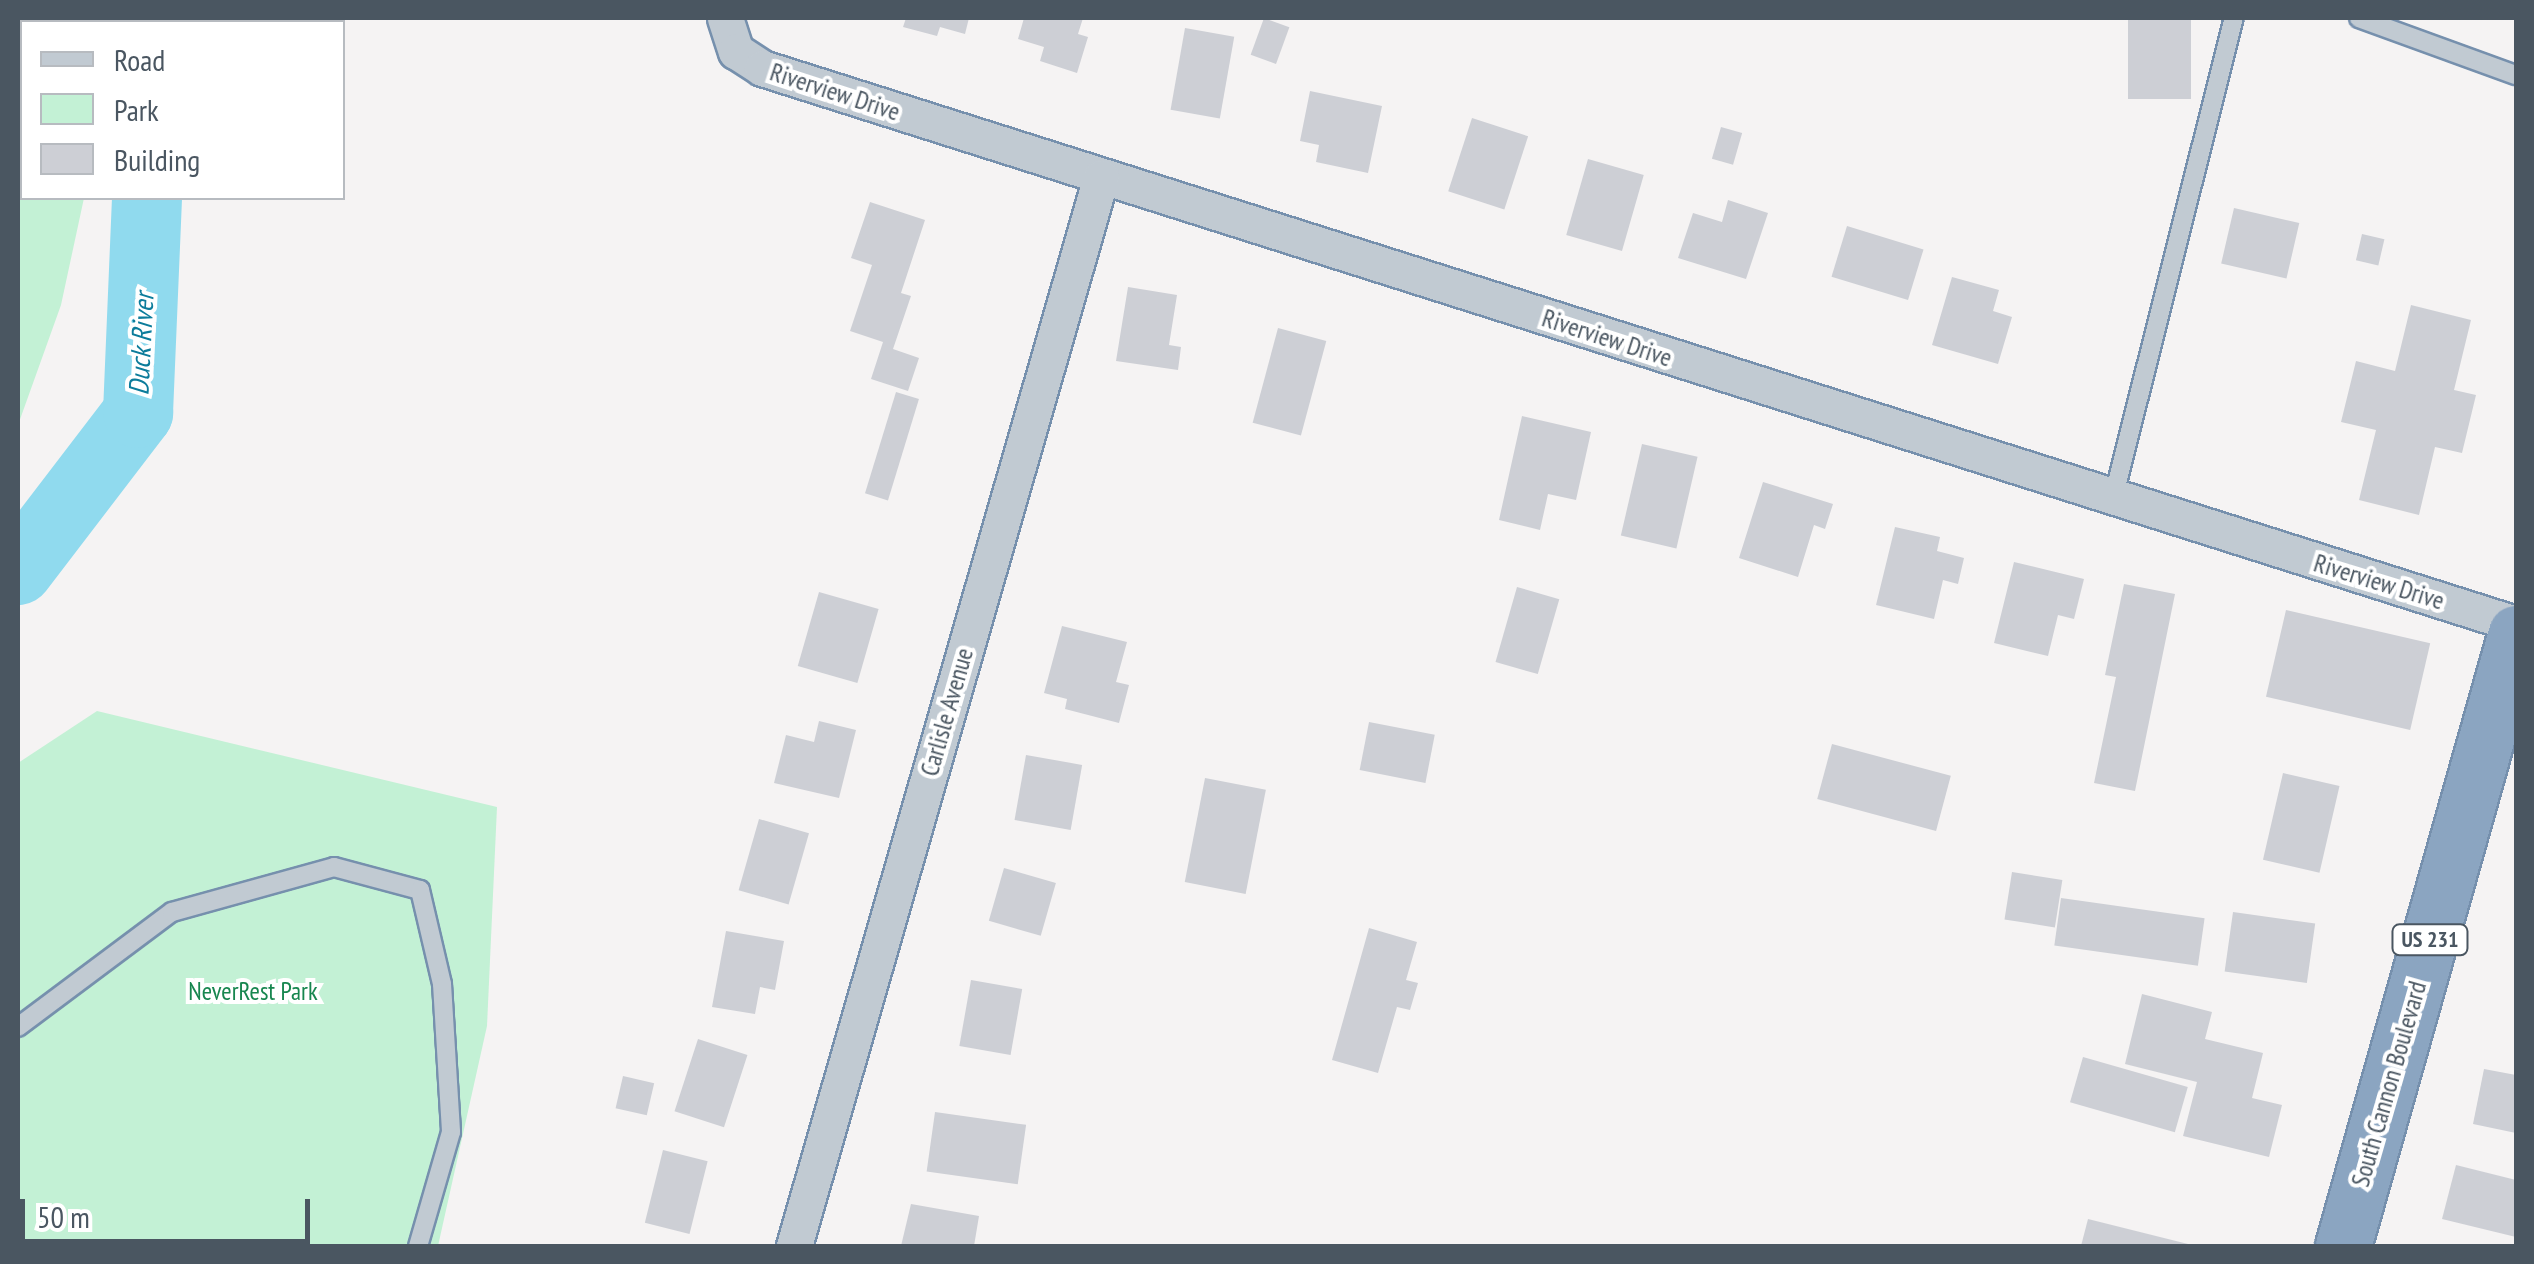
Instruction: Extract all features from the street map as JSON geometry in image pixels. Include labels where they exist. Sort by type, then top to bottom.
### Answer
[{"type":"highway","name":"South Cannon Boulevard","points":[[2343,1246],[2516,633]]},
{"type":"street","name":"Riverview Drive","points":[[725,18],[736,51],[762,68],[2516,624]]},
{"type":"street","name":"Carlisle Avenue","points":[[794,1246],[1100,177]]},
{"type":"lane","points":[[2113,499],[2234,18]]},
{"type":"lane","points":[[2359,18],[2516,75]]},
{"type":"lane","points":[[18,1028],[172,912],[334,867],[420,890],[442,984],[451,1132],[418,1246]]},
{"type":"green space","points":[[18,18],[94,18],[20,20],[20,200],[84,200],[61,305],[18,425]]},
{"type":"green space","name":"NeverRest Park","points":[[97,711],[497,807],[487,1026],[438,1246],[18,1246],[18,763]]},
{"type":"building","points":[[906,18],[969,18],[965,34],[940,27],[937,36],[903,27]]},
{"type":"building","points":[[1024,18],[1083,18],[1078,34],[1088,37],[1077,73],[1040,61],[1044,47],[1018,39]]},
{"type":"building","points":[[1264,18],[1289,27],[1276,64],[1251,55]]},
{"type":"building","points":[[2128,18],[2191,18],[2191,99],[2128,99]]},
{"type":"building","points":[[1185,28],[1234,37],[1220,118],[1171,110]]},
{"type":"building","points":[[1310,91],[1382,106],[1368,173],[1316,162],[1319,145],[1300,141]]},
{"type":"building","points":[[1472,118],[1528,136],[1504,209],[1448,191]]},
{"type":"building","points":[[1721,127],[1742,133],[1733,165],[1712,159]]},
{"type":"building","points":[[1588,159],[1644,175],[1622,251],[1566,235]]},
{"type":"building","points":[[1728,200],[1768,213],[1746,279],[1678,258],[1693,213],[1722,222]]},
{"type":"building","points":[[870,202],[925,220],[901,293],[911,296],[893,349],[919,358],[908,391],[871,379],[883,342],[850,331],[872,265],[851,258]]},
{"type":"building","points":[[2234,208],[2299,223],[2286,279],[2221,264]]},
{"type":"building","points":[[1847,226],[1924,249],[1908,300],[1832,277]]},
{"type":"building","points":[[2362,234],[2384,239],[2378,265],[2356,260]]},
{"type":"building","points":[[1952,277],[1999,290],[1993,311],[2012,317],[1998,364],[1932,345]]},
{"type":"building","points":[[1128,287],[1177,295],[1169,345],[1181,347],[1178,370],[1116,361]]},
{"type":"building","points":[[2411,305],[2471,320],[2454,390],[2476,395],[2462,453],[2435,447],[2419,515],[2359,500],[2376,430],[2341,422],[2356,361],[2395,371]]},
{"type":"building","points":[[1278,328],[1326,341],[1301,436],[1253,423]]},
{"type":"building","points":[[896,392],[919,399],[888,500],[865,493]]},
{"type":"building","points":[[1522,416],[1591,432],[1576,500],[1548,494],[1540,530],[1499,520]]},
{"type":"building","points":[[1642,444],[1698,457],[1676,548],[1621,536]]},
{"type":"building","points":[[1763,482],[1833,504],[1825,529],[1814,525],[1798,577],[1739,558]]},
{"type":"building","points":[[1895,527],[1940,537],[1937,551],[1964,558],[1958,584],[1943,580],[1934,619],[1876,605]]},
{"type":"building","points":[[2014,562],[2084,579],[2074,619],[2058,615],[2048,656],[1994,643]]},
{"type":"building","points":[[2124,584],[2175,594],[2135,791],[2094,783],[2116,677],[2105,675]]},
{"type":"building","points":[[1517,587],[1559,599],[1538,674],[1496,662]]},
{"type":"building","points":[[819,592],[879,609],[857,683],[798,666]]},
{"type":"building","points":[[2286,610],[2430,643],[2410,730],[2266,697]]},
{"type":"building","points":[[1062,626],[1127,642],[1116,682],[1129,685],[1119,723],[1065,709],[1067,699],[1044,693]]},
{"type":"building","points":[[819,721],[856,730],[839,798],[774,783],[786,735],[814,742]]},
{"type":"building","points":[[1369,722],[1435,735],[1425,783],[1360,770]]},
{"type":"building","points":[[1832,744],[1951,776],[1936,831],[1817,799]]},
{"type":"building","points":[[1026,755],[1082,765],[1071,830],[1015,820]]},
{"type":"building","points":[[2283,773],[2340,786],[2319,873],[2263,860]]},
{"type":"building","points":[[1205,778],[1266,790],[1246,894],[1185,882]]},
{"type":"building","points":[[759,819],[809,833],[789,904],[739,890]]},
{"type":"building","points":[[1004,868],[1056,883],[1041,936],[989,921]]},
{"type":"building","points":[[2012,872],[2062,880],[2055,927],[2004,919]]},
{"type":"building","points":[[2061,898],[2205,918],[2198,966],[2054,946]]},
{"type":"building","points":[[2233,912],[2315,924],[2307,983],[2225,971]]},
{"type":"building","points":[[1369,928],[1417,942],[1406,980],[1418,983],[1410,1010],[1397,1007],[1378,1073],[1332,1060]]},
{"type":"building","points":[[726,931],[784,941],[775,990],[760,987],[755,1014],[712,1007]]},
{"type":"building","points":[[971,980],[1022,989],[1011,1055],[959,1046]]},
{"type":"building","points":[[2142,994],[2212,1012],[2205,1039],[2263,1053],[2252,1098],[2282,1105],[2269,1157],[2183,1136],[2197,1082],[2125,1064]]},
{"type":"building","points":[[698,1039],[747,1055],[724,1127],[675,1111]]},
{"type":"building","points":[[2083,1057],[2188,1087],[2175,1132],[2070,1102]]},
{"type":"building","points":[[2484,1069],[2516,1075],[2516,1133],[2473,1124]]},
{"type":"building","points":[[623,1076],[654,1083],[647,1115],[616,1108]]},
{"type":"building","points":[[935,1112],[1026,1125],[1018,1184],[927,1171]]},
{"type":"building","points":[[663,1150],[708,1161],[689,1234],[645,1223]]},
{"type":"building","points":[[2456,1165],[2516,1180],[2516,1237],[2442,1219]]},
{"type":"building","points":[[911,1204],[979,1216],[974,1246],[901,1246]]},
{"type":"building","points":[[2088,1219],[2192,1245],[2192,1246],[2081,1246]]},
{"type":"waterway","name":"Duck River","points":[[18,570],[138,413],[147,200]]}]
